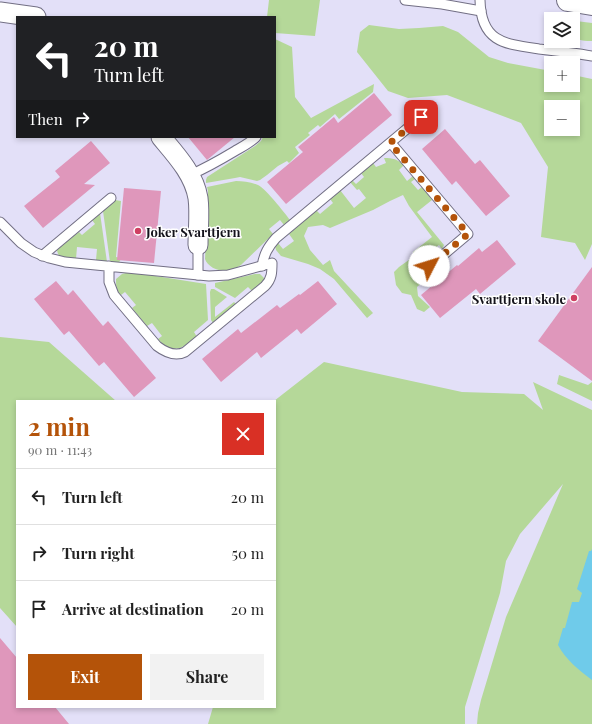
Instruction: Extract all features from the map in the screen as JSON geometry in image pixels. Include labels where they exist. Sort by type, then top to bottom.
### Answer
[{"type":"street","points":[[568,0],[592,4]]},
{"type":"street","points":[[0,12],[29,16]]},
{"type":"street","points":[[162,138],[180,159],[196,188],[198,203],[198,245]]},
{"type":"lane","points":[[405,0],[442,4],[481,11]]},
{"type":"lane","points":[[480,0],[482,18],[487,29],[494,36],[506,43],[517,46],[592,56]]},
{"type":"lane","points":[[262,266],[267,249],[276,238],[421,117]]},
{"type":"lane","points":[[190,175],[212,165],[245,146],[255,138]]},
{"type":"lane","points":[[390,143],[468,234],[429,266]]},
{"type":"lane","points":[[42,256],[111,198]]},
{"type":"lane","points":[[0,222],[30,249],[42,256],[65,262],[109,266],[198,275],[215,276],[228,275],[272,264],[271,277],[268,283],[181,354],[166,352],[157,346],[114,295],[109,282],[109,266]]},
{"type":"lane","points":[[198,245],[198,275]]},
{"type":"green space","points":[[269,0],[320,0],[315,36],[276,33],[276,16],[267,16]]},
{"type":"green space","points":[[580,22],[592,23],[592,41],[581,40]]},
{"type":"green space","points":[[369,25],[399,29],[443,26],[458,32],[489,57],[508,63],[544,70],[544,92],[580,92],[580,76],[592,79],[592,244],[585,260],[575,243],[541,237],[548,167],[521,123],[447,95],[408,98],[388,91],[357,52],[360,32]]},
{"type":"green space","points":[[276,39],[292,47],[295,97],[311,118],[374,84],[373,92],[339,119],[335,114],[320,127],[318,125],[308,133],[310,135],[295,147],[299,153],[289,163],[287,161],[278,166],[257,181],[240,177],[206,183],[207,177],[261,141],[262,138],[276,138]]},
{"type":"green space","points":[[384,158],[395,159],[404,165],[399,170],[407,181],[413,176],[415,179],[411,182],[418,190],[422,187],[432,200],[417,212],[444,245],[442,249],[439,245],[431,251],[427,248],[415,258],[429,276],[417,287],[418,296],[430,307],[424,312],[417,309],[411,295],[402,293],[396,285],[394,272],[413,257],[413,252],[432,237],[409,206],[403,195],[373,210],[330,228],[323,225],[308,227],[304,236],[310,250],[323,265],[330,260],[334,271],[373,313],[367,318],[334,279],[320,269],[281,256],[276,250],[275,246],[278,243],[283,249],[294,241],[289,234],[316,210],[320,214],[333,203],[330,199],[340,190],[354,208],[366,198],[359,189],[357,190],[350,182],[352,180],[356,184],[364,177],[361,173],[373,163],[376,167],[386,163]]},
{"type":"green space","points":[[236,181],[244,181],[258,185],[266,191],[290,220],[284,225],[280,220],[269,229],[273,234],[241,265],[222,271],[210,266],[205,259],[208,199],[207,187]]},
{"type":"green space","points":[[115,200],[121,201],[116,257],[121,258],[118,263],[110,262],[103,211]]},
{"type":"green space","points":[[100,213],[107,262],[96,260],[97,249],[77,247],[76,259],[61,257],[57,250],[59,247],[79,232],[82,235],[95,224],[92,220]]},
{"type":"green space","points":[[130,272],[206,284],[208,320],[194,332],[197,337],[178,348],[173,349],[163,344],[158,339],[162,336],[152,323],[147,326],[132,308],[136,305],[125,292],[121,295],[117,290],[116,279],[122,274]]},
{"type":"green space","points":[[260,274],[264,278],[263,282],[252,291],[248,287],[235,298],[215,287],[215,283]]},
{"type":"green space","points":[[211,289],[214,289],[227,297],[215,307],[215,317],[234,302],[236,304],[213,323],[211,320]]},
{"type":"green space","points":[[0,337],[49,342],[115,400],[16,400],[16,626],[0,608]]},
{"type":"green space","points":[[324,362],[462,392],[524,394],[543,410],[533,382],[592,410],[592,724],[477,724],[481,700],[506,617],[563,484],[520,534],[506,561],[500,593],[465,707],[465,724],[208,724],[213,708],[276,708],[275,400]]},
{"type":"green space","points":[[559,375],[588,385],[592,382],[592,401],[557,384]]},
{"type":"water","points":[[592,549],[592,680],[569,660],[558,645],[563,628],[565,628],[572,602],[579,602],[582,593],[577,589],[589,551]]},
{"type":"building","points":[[374,93],[392,115],[286,204],[267,182],[303,152],[298,147],[334,117],[338,123]]},
{"type":"building","points":[[445,129],[475,164],[480,160],[510,196],[486,216],[456,181],[452,185],[422,149]]},
{"type":"building","points":[[189,138],[234,138],[207,160]]},
{"type":"building","points":[[91,141],[110,163],[84,184],[95,185],[43,228],[24,206],[60,177],[55,171]]},
{"type":"building","points":[[124,188],[161,191],[154,263],[117,260]]},
{"type":"building","points":[[497,240],[516,264],[480,294],[476,289],[440,318],[421,295],[479,248],[482,252]]},
{"type":"building","points":[[592,267],[592,381],[538,341]]},
{"type":"building","points":[[56,281],[68,295],[73,290],[103,326],[108,321],[156,378],[134,397],[104,362],[99,366],[69,331],[64,335],[34,299]]},
{"type":"building","points":[[318,281],[337,304],[301,334],[297,329],[261,358],[257,352],[221,382],[202,359],[238,329],[241,333],[277,305],[280,308]]},
{"type":"building","points":[[0,638],[16,657],[16,708],[56,708],[69,724],[0,724]]},
{"type":"place","name":"Joker Svarttjern","points":[[138,231]]},
{"type":"place","name":"Svarttjern skole","points":[[574,298]]},
{"type":"route","points":[[421,117],[390,143],[468,234],[429,266]]}]
